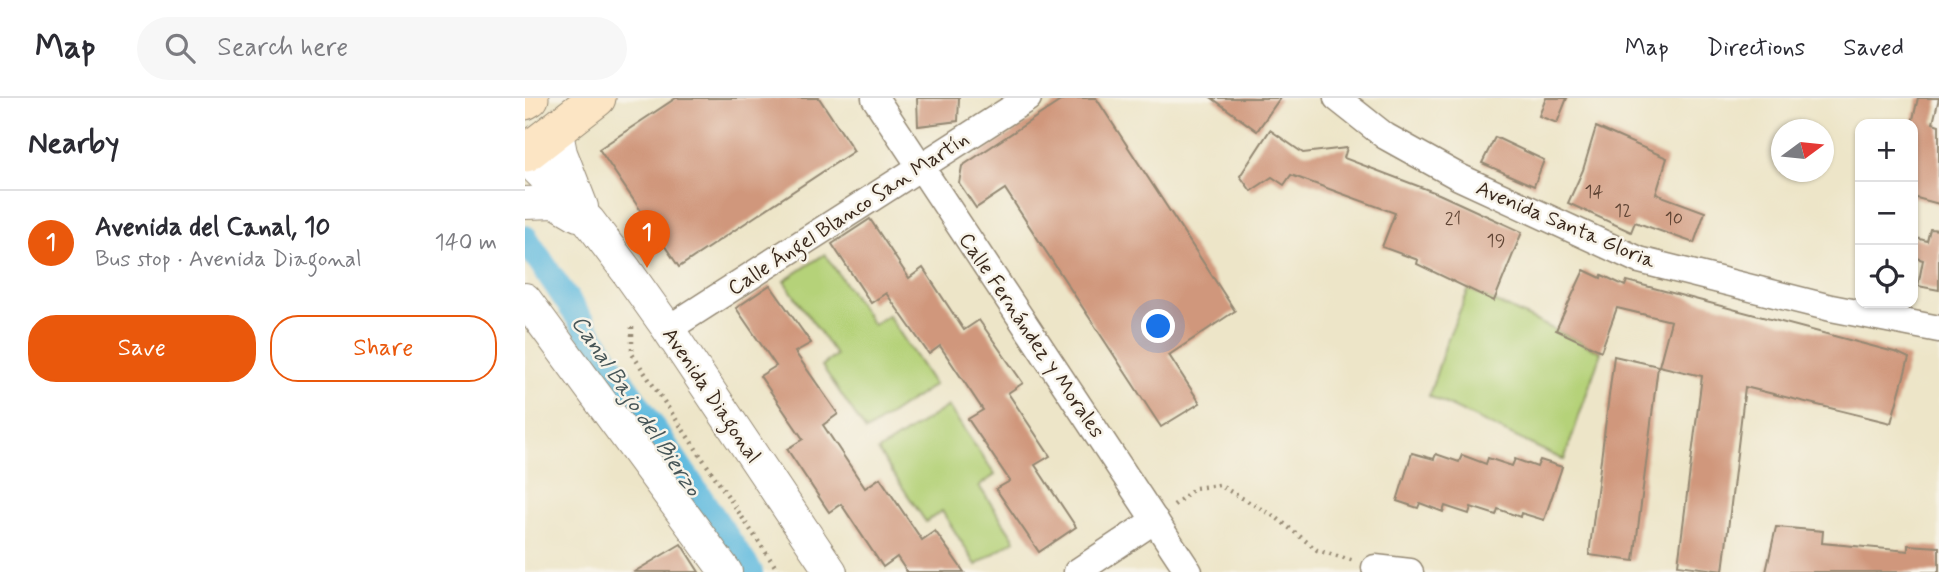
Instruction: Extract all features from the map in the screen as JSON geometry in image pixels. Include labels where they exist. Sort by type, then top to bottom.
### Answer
[{"type":"main road","points":[[525,101],[530,98]]},
{"type":"main road","points":[[526,160],[556,128],[597,98]]},
{"type":"street","name":"Calle Fernández y Morales","points":[[875,98],[1189,572]]},
{"type":"street","name":"Calle Ángel Blanco San Martín","points":[[669,329],[1028,98]]},
{"type":"street","name":"Avenida Santa Gloria","points":[[1338,98],[1385,136],[1459,177],[1639,260],[1831,307],[1939,329]]},
{"type":"street","name":"Avenida Diagonal","points":[[556,128],[561,153],[589,221]]},
{"type":"street","name":"Avenida Diagonal","points":[[526,160],[589,221],[669,329],[831,572]]},
{"type":"street","name":"Avenida Diagonal","points":[[525,202],[556,202],[589,221]]},
{"type":"street","points":[[525,299],[726,572]]},
{"type":"street","points":[[1077,572],[1155,520]]},
{"type":"street","points":[[1375,568],[1409,572]]},
{"type":"path","points":[[632,280],[632,354],[779,572]]},
{"type":"path","points":[[1155,520],[1195,488],[1219,485],[1277,518],[1317,550],[1375,568]]},
{"type":"green space","points":[[825,254],[873,325],[888,315],[934,385],[866,431],[822,366],[836,355],[784,281]]},
{"type":"green space","points":[[1469,289],[1601,352],[1564,460],[1429,396],[1446,343]]},
{"type":"green space","points":[[948,406],[995,475],[979,486],[1015,540],[976,565],[942,511],[926,522],[878,451]]},
{"type":"building","points":[[676,98],[819,98],[854,151],[679,267],[599,149]]},
{"type":"building","points":[[917,98],[959,98],[958,121],[918,126]]},
{"type":"building","points":[[1065,98],[1096,98],[1235,311],[1169,355],[1200,403],[1161,427],[1005,189],[976,208],[959,183],[962,166]]},
{"type":"building","points":[[1212,98],[1280,98],[1257,131]]},
{"type":"building","points":[[1546,98],[1567,98],[1557,123],[1539,116]]},
{"type":"building","points":[[1918,98],[1939,98],[1933,123],[1939,125],[1939,204],[1918,198],[1918,119],[1913,119]]},
{"type":"building","points":[[1596,127],[1667,158],[1656,194],[1705,212],[1694,243],[1635,222],[1631,232],[1568,203],[1583,170]]},
{"type":"building","points":[[1270,130],[1303,153],[1347,148],[1344,158],[1439,194],[1522,232],[1494,301],[1417,264],[1418,260],[1382,247],[1395,213],[1291,175],[1284,185],[1272,177],[1251,191],[1240,176]]},
{"type":"building","points":[[1495,137],[1544,160],[1534,186],[1482,163]]},
{"type":"building","points":[[870,219],[909,278],[923,268],[964,330],[979,320],[1023,383],[1008,393],[1050,456],[1035,465],[1076,527],[1039,552],[996,489],[1010,481],[968,419],[983,410],[940,346],[929,354],[886,293],[871,303],[832,244]]},
{"type":"building","points":[[1930,229],[1939,230],[1939,290],[1918,286],[1923,260],[1918,258],[1918,238],[1927,241]]},
{"type":"building","points":[[1584,270],[1625,286],[1627,281],[1909,358],[1891,423],[1745,387],[1723,571],[1678,565],[1702,376],[1659,366],[1671,321],[1617,308],[1601,351],[1556,330]]},
{"type":"building","points":[[770,285],[811,343],[795,352],[838,414],[823,425],[865,488],[880,478],[922,540],[935,531],[964,572],[907,572],[897,557],[883,567],[841,504],[829,512],[787,449],[803,439],[760,376],[776,366],[736,308]]},
{"type":"building","points":[[1614,356],[1658,366],[1634,561],[1589,555]]},
{"type":"building","points":[[1412,453],[1434,459],[1436,454],[1459,462],[1462,455],[1486,464],[1488,458],[1512,466],[1515,459],[1537,467],[1540,460],[1562,467],[1544,520],[1521,513],[1520,517],[1498,509],[1496,515],[1471,507],[1469,514],[1445,506],[1443,512],[1420,503],[1418,508],[1397,501]]},
{"type":"building","points":[[1776,527],[1823,531],[1822,543],[1908,551],[1908,545],[1939,547],[1939,572],[1766,572]]},
{"type":"building","points":[[681,544],[699,572],[634,572]]},
{"type":"waterway","name":"Canal Bajo del Bierzo","points":[[525,238],[750,572]]},
{"type":"place","name":"Avenida del Canal, 10","points":[[647,268]]}]
